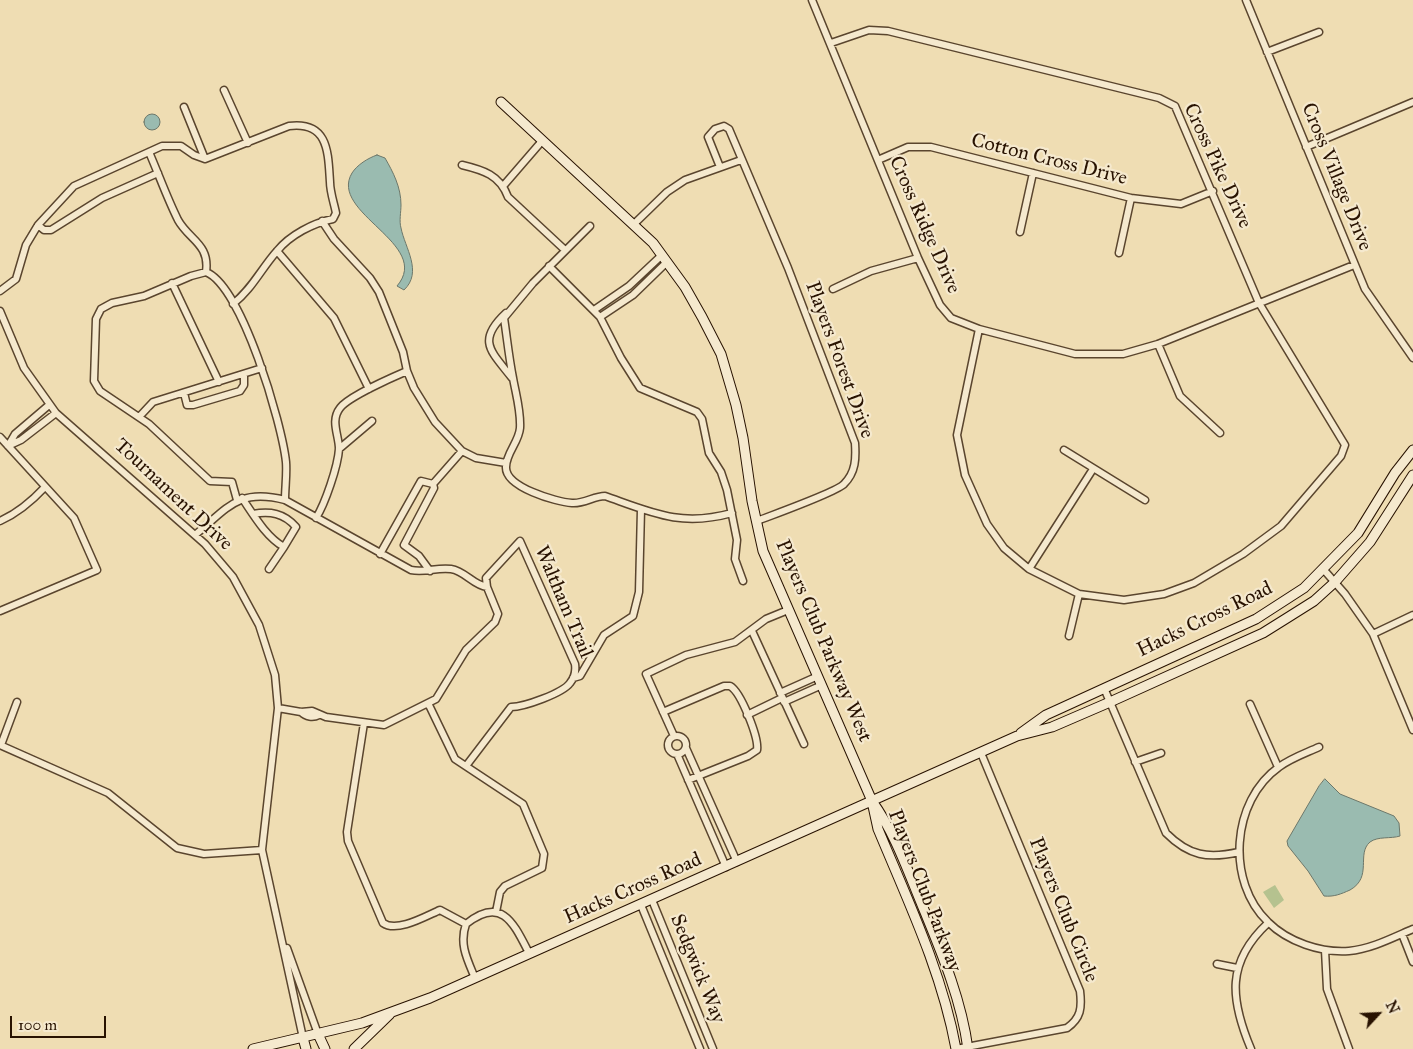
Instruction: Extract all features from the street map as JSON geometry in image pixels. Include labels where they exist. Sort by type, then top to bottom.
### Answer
[{"type":"main road","name":"Players Club Parkway West","points":[[500,102],[594,186],[653,243],[685,287],[721,354],[744,438],[752,501],[763,552],[872,801]]},
{"type":"main road","name":"Hacks Cross Road","points":[[1017,736],[1046,715],[1256,619],[1304,588],[1324,570],[1358,533],[1395,473],[1413,450]]},
{"type":"main road","name":"Hacks Cross Road","points":[[254,1049],[318,1034],[392,1011],[475,978],[1017,736],[1052,726],[1110,702],[1263,633],[1314,601],[1334,582],[1370,542],[1413,475]]},
{"type":"main road","name":"Players Club Parkway","points":[[872,801],[889,826],[941,952],[960,1008],[968,1048]]},
{"type":"main road","name":"Players Club Parkway","points":[[872,801],[878,829],[931,958],[949,1010],[956,1049]]},
{"type":"main road","points":[[354,1049],[392,1011]]},
{"type":"main road","name":"Tournament Drive","points":[[318,1034],[325,1049]]},
{"type":"main road","name":"Tournament Drive","points":[[303,1038],[306,1049]]},
{"type":"street","name":"Cross Ridge Drive","points":[[812,0],[918,258],[940,305],[951,318],[979,329],[1075,354],[1123,354],[1158,344],[1354,265]]},
{"type":"street","name":"Cross Village Drive","points":[[1246,0],[1365,289],[1413,358]]},
{"type":"street","name":"Cross Pike Drive","points":[[831,43],[869,30],[888,31],[1159,98],[1175,106],[1213,191],[1259,303],[1345,445],[1341,456],[1281,526],[1243,554],[1202,578],[1164,594],[1124,600],[1079,594]]},
{"type":"street","points":[[1267,52],[1319,32]]},
{"type":"street","points":[[224,90],[248,143]]},
{"type":"street","points":[[1306,147],[1413,102]]},
{"type":"street","points":[[184,107],[205,159]]},
{"type":"street","points":[[0,291],[11,284],[19,274],[26,245],[38,226],[74,186],[149,152],[173,145],[181,146],[194,156],[205,159],[289,126],[303,124],[313,129],[326,143],[330,168],[330,184],[336,213],[333,219],[322,221],[298,234],[276,251],[246,294],[233,304]]},
{"type":"street","name":"Players Forest Drive","points":[[720,167],[708,137],[715,129],[724,126],[729,130],[788,268],[854,443],[856,457],[854,469],[844,485],[757,521]]},
{"type":"street","points":[[504,185],[542,141]]},
{"type":"street","name":"Cotton Cross Drive","points":[[878,160],[908,147],[931,147],[1131,198],[1181,204],[1213,191]]},
{"type":"street","points":[[149,152],[180,224],[202,247],[207,262],[206,272]]},
{"type":"street","points":[[634,224],[667,192],[685,180],[741,160]]},
{"type":"street","points":[[462,165],[493,175],[504,185],[508,197],[565,250]]},
{"type":"street","points":[[38,226],[44,230],[51,230],[102,198],[158,173]]},
{"type":"street","points":[[1020,232],[1033,173]]},
{"type":"street","points":[[1119,254],[1131,198]]},
{"type":"street","points":[[322,221],[334,239],[370,278],[379,292],[403,352],[407,371],[414,388],[435,422],[462,451],[476,458],[506,463]]},
{"type":"street","points":[[514,380],[487,345],[488,335],[493,325],[590,226]]},
{"type":"street","points":[[276,251],[334,318],[368,389]]},
{"type":"street","points":[[594,310],[665,258]]},
{"type":"street","points":[[600,317],[640,289],[665,258]]},
{"type":"street","points":[[833,289],[871,271],[918,258]]},
{"type":"street","points":[[550,266],[600,317],[621,358],[640,388],[697,412],[702,419],[706,442],[721,472],[732,513],[737,540],[734,551],[735,559],[743,581]]},
{"type":"street","points":[[284,546],[278,543],[240,499],[232,482],[210,481],[140,417],[100,392],[95,385],[93,376],[96,319],[101,309],[107,305],[144,296],[200,272],[206,272],[220,282],[233,304],[262,368],[276,411],[286,462],[285,500]]},
{"type":"street","points":[[633,282],[640,289]]},
{"type":"street","points":[[172,283],[219,382]]},
{"type":"street","points":[[619,293],[625,301]]},
{"type":"street","name":"Tournament Drive","points":[[0,311],[24,368],[49,405],[195,536],[233,577],[252,610],[272,664],[278,708],[262,850],[267,882],[281,932],[303,1038]]},
{"type":"street","points":[[506,312],[504,318],[520,409],[518,441],[506,463],[506,472],[510,479],[525,489],[572,503],[605,496],[670,518],[690,520],[715,518],[732,513]]},
{"type":"street","points":[[979,329],[957,435],[965,475],[987,524],[1004,548],[1030,569],[1079,594],[1069,636]]},
{"type":"street","points":[[1158,344],[1180,396],[1220,432]]},
{"type":"street","points":[[140,417],[153,402],[262,368]]},
{"type":"street","points":[[316,518],[324,506],[339,449],[334,423],[340,408],[368,389],[407,371]]},
{"type":"street","points":[[184,392],[187,405],[193,405],[240,391],[244,385],[244,374]]},
{"type":"street","points":[[8,446],[15,434],[49,405]]},
{"type":"street","points":[[8,446],[21,440],[56,413]]},
{"type":"street","points":[[339,449],[372,421]]},
{"type":"street","points":[[0,436],[74,518],[97,570],[0,611]]},
{"type":"street","points":[[1064,450],[1145,500]]},
{"type":"street","points":[[430,571],[419,556],[404,545],[434,488],[433,484],[462,451]]},
{"type":"street","points":[[1030,569],[1093,469]]},
{"type":"street","points":[[380,554],[421,481],[433,484]]},
{"type":"street","points":[[0,521],[13,516],[30,503],[45,487]]},
{"type":"street","points":[[195,536],[240,499],[265,495],[285,500],[411,570],[425,572],[452,569],[480,586],[487,587],[498,614],[495,622],[466,650],[436,699],[384,725],[319,715],[312,711],[301,712],[278,708]]},
{"type":"street","points":[[466,766],[511,706],[521,707],[566,687],[574,676],[580,676],[604,635],[633,616],[639,592],[641,509]]},
{"type":"street","points":[[253,514],[267,511],[278,514],[292,522],[296,527],[269,569]]},
{"type":"street","name":"Waltham Trail","points":[[487,587],[486,578],[490,572],[520,541],[575,664],[574,676]]},
{"type":"street","points":[[1324,570],[1372,634],[1413,730]]},
{"type":"street","points":[[674,736],[646,674],[686,655],[735,642],[771,616],[788,610]]},
{"type":"street","points":[[1372,634],[1413,615]]},
{"type":"street","points":[[752,631],[804,744]]},
{"type":"street","points":[[782,698],[794,687],[818,676]]},
{"type":"street","points":[[747,715],[782,698],[798,695],[822,685]]},
{"type":"street","points":[[663,712],[724,686],[733,688],[758,742],[757,750],[688,780]]},
{"type":"street","points":[[794,687],[798,695]]},
{"type":"street","points":[[1104,688],[1166,833],[1176,843],[1204,856],[1219,857],[1238,852]]},
{"type":"street","points":[[17,702],[1,745],[108,793],[177,848],[204,854],[262,850]]},
{"type":"street","points":[[428,703],[455,759],[523,804],[544,854],[542,868],[505,886],[500,892],[496,912]]},
{"type":"street","points":[[1250,704],[1278,767]]},
{"type":"street","points":[[364,723],[347,832],[348,841],[383,923],[389,926],[397,926],[440,910],[466,924]]},
{"type":"street","points":[[674,736],[685,739],[686,748],[737,862]]},
{"type":"street","points":[[674,736],[669,740],[668,748],[677,754],[683,752],[686,748]]},
{"type":"street","points":[[1320,747],[1278,767],[1257,791],[1240,827],[1238,852],[1244,882],[1268,923],[1296,941],[1325,950],[1362,949],[1413,929]]},
{"type":"street","name":"Players Club Circle","points":[[956,1049],[1067,1028],[1076,1021],[1082,1007],[1080,992],[981,752]]},
{"type":"street","points":[[1135,762],[1161,753]]},
{"type":"street","points":[[677,754],[726,867]]},
{"type":"street","points":[[699,804],[709,799]]},
{"type":"street","points":[[714,840],[725,835]]},
{"type":"street","name":"Sedgwick Way","points":[[652,900],[713,1049]]},
{"type":"street","name":"Sedgwick Way","points":[[642,905],[700,1049]]},
{"type":"street","points":[[475,978],[464,951],[462,940],[466,924],[481,915],[496,912],[510,919],[529,953]]},
{"type":"street","points":[[1251,1049],[1237,1010],[1237,968],[1250,944],[1268,923]]},
{"type":"street","name":"Tournament Drive","points":[[281,932],[318,1034]]},
{"type":"street","points":[[1402,934],[1413,962]]},
{"type":"street","points":[[1325,950],[1327,989],[1349,1049]]},
{"type":"street","points":[[1217,964],[1237,968]]},
{"type":"green space","points":[[1275,885],[1284,900],[1274,908],[1263,892]]},
{"type":"water","points":[[152,114],[160,122],[152,130],[144,122]]},
{"type":"water","points":[[377,155],[385,158],[394,174],[400,192],[400,225],[412,268],[412,276],[404,290],[397,286],[404,271],[402,256],[392,242],[354,202],[349,188],[354,170],[363,162]]},
{"type":"water","points":[[1325,779],[1340,794],[1394,816],[1399,823],[1400,836],[1377,839],[1370,842],[1364,853],[1363,872],[1357,885],[1344,893],[1334,896],[1324,896],[1308,871],[1288,846],[1287,841]]}]
